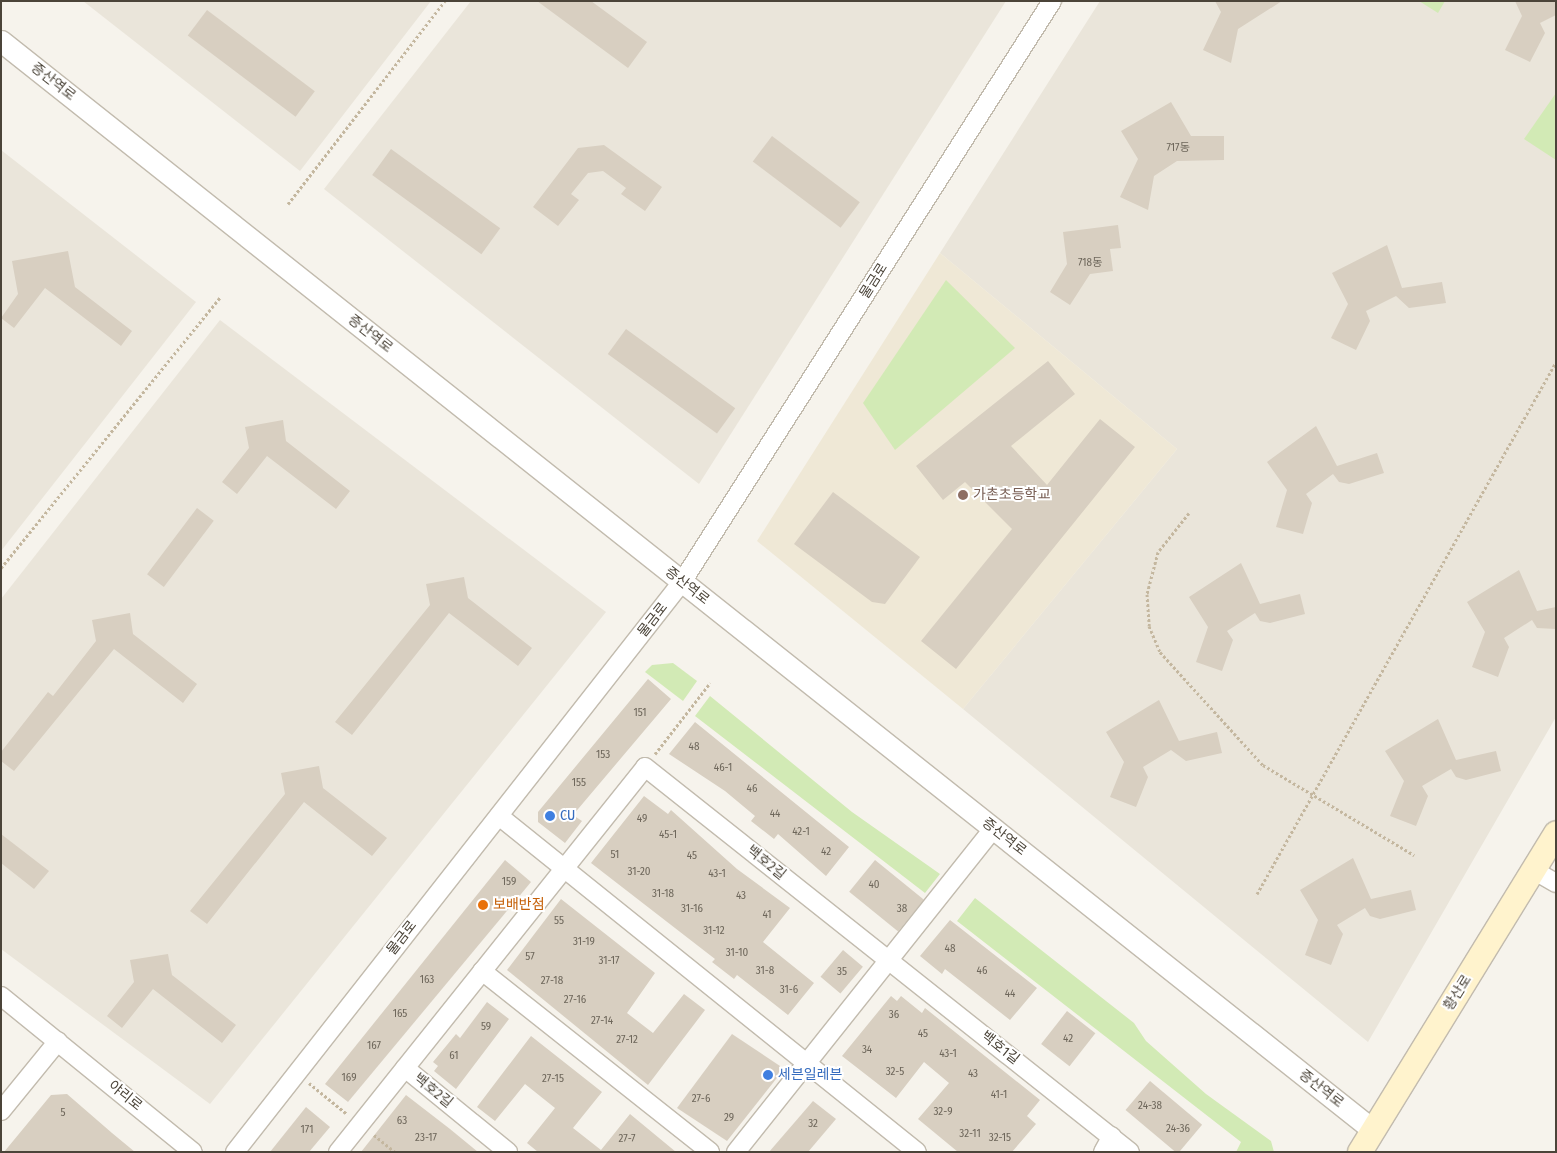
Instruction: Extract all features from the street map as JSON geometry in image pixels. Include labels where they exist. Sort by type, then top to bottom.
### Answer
[{"type":"main road","name":"황산로","points":[[1360,1152],[1535,871],[1556,834]]},
{"type":"street","name":"물금로","points":[[235,1152],[682,582],[1052,1]]},
{"type":"street","name":"증산역로","points":[[1,41],[1373,1130]]},
{"type":"street","name":"백호2길","points":[[338,1152],[645,767],[887,960]]},
{"type":"street","points":[[499,816],[916,1152]]},
{"type":"street","points":[[736,1152],[993,829]]},
{"type":"street","points":[[1535,871],[1556,883]]},
{"type":"street","name":"백호1길","points":[[887,960],[1130,1152]]},
{"type":"street","points":[[482,971],[710,1152]]},
{"type":"street","name":"야리로","points":[[1,996],[193,1152]]},
{"type":"street","points":[[1,1111],[58,1041]]},
{"type":"street","name":"백호2길","points":[[405,1068],[508,1152]]},
{"type":"street","points":[[1103,1152],[1112,1136]]},
{"type":"path","points":[[288,204],[445,1]]},
{"type":"path","points":[[1,568],[220,298]]},
{"type":"path","points":[[1256,894],[1556,362]]},
{"type":"path","points":[[1189,513],[1158,552],[1147,594],[1149,626],[1160,652],[1264,765],[1314,792],[1414,855]]},
{"type":"path","points":[[645,767],[710,683]]},
{"type":"shaded area","points":[[83,1],[431,1],[300,171]]},
{"type":"shaded area","points":[[471,1],[1006,1],[699,484],[324,189]]},
{"type":"shaded area","points":[[1100,1],[1556,1],[1556,717],[1368,1042],[963,709],[1177,449],[940,253]]},
{"type":"shaded area","points":[[1,150],[196,302],[1,551]]},
{"type":"shaded area","name":"가촌초등학교","points":[[940,253],[1177,449],[963,709],[757,541]]},
{"type":"shaded area","points":[[220,320],[606,612],[210,1104],[1,949],[1,599]]},
{"type":"green space","points":[[1419,1],[1445,1],[1438,13]]},
{"type":"green space","points":[[1556,93],[1556,160],[1524,139]]},
{"type":"green space","points":[[946,280],[1015,348],[895,450],[863,403]]},
{"type":"green space","points":[[673,663],[697,681],[683,701],[645,672],[652,665]]},
{"type":"green space","points":[[710,696],[852,812],[940,874],[925,893],[695,716]]},
{"type":"green space","points":[[975,898],[1134,1023],[1146,1041],[1206,1094],[1271,1141],[1274,1152],[1236,1152],[1241,1142],[957,921]]},
{"type":"building","points":[[537,1],[591,1],[647,42],[628,68]]},
{"type":"building","points":[[1215,1],[1282,1],[1238,29],[1231,63],[1203,50],[1221,12]]},
{"type":"building","points":[[1515,1],[1556,1],[1556,15],[1540,23],[1545,33],[1530,62],[1505,50],[1522,16]]},
{"type":"building","points":[[207,10],[315,91],[296,117],[188,36]]},
{"type":"building","points":[[1171,102],[1191,136],[1224,136],[1224,160],[1177,161],[1154,176],[1148,210],[1120,197],[1138,159],[1121,131]]},
{"type":"building","points":[[772,136],[860,202],[841,228],[753,162]]},
{"type":"building","points":[[604,145],[662,187],[645,211],[621,194],[626,188],[603,171],[588,173],[571,194],[579,200],[558,226],[533,207],[578,148]]},
{"type":"building","points":[[391,149],[500,228],[481,254],[372,175]]},
{"type":"building","points":[[1118,225],[1121,248],[1110,249],[1113,271],[1090,274],[1070,305],[1050,292],[1067,264],[1063,232]]},
{"type":"building","points":[[1387,245],[1402,288],[1442,282],[1446,303],[1409,308],[1396,296],[1366,311],[1370,321],[1356,350],[1331,338],[1348,304],[1332,273]]},
{"type":"building","points":[[68,251],[75,287],[132,331],[121,346],[45,288],[14,328],[1,318],[18,294],[12,261]]},
{"type":"building","points":[[626,329],[735,408],[717,433],[608,354]]},
{"type":"building","points":[[1048,361],[1075,394],[1011,446],[1047,485],[1100,419],[1135,447],[956,669],[921,641],[1012,529],[965,482],[943,500],[916,466]]},
{"type":"building","points":[[283,420],[286,441],[350,491],[336,509],[267,456],[237,494],[222,482],[249,448],[245,427]]},
{"type":"building","points":[[1316,426],[1337,466],[1377,453],[1384,473],[1349,484],[1339,482],[1333,474],[1306,494],[1312,503],[1303,534],[1276,527],[1287,490],[1267,462]]},
{"type":"building","points":[[833,492],[920,557],[885,604],[872,602],[794,544]]},
{"type":"building","points":[[197,508],[214,521],[164,587],[147,574]]},
{"type":"building","points":[[1241,563],[1260,604],[1300,594],[1305,614],[1270,623],[1260,621],[1255,613],[1227,631],[1233,640],[1222,671],[1196,662],[1208,627],[1189,597]]},
{"type":"building","points":[[1519,570],[1537,611],[1556,607],[1556,629],[1537,628],[1532,620],[1504,638],[1509,647],[1498,677],[1472,667],[1485,632],[1467,602]]},
{"type":"building","points":[[464,577],[468,598],[532,648],[518,666],[449,613],[352,735],[335,722],[430,605],[426,584]]},
{"type":"building","points":[[130,613],[133,634],[197,684],[183,703],[114,649],[14,771],[1,761],[1,752],[48,692],[53,696],[96,641],[92,620]]},
{"type":"building","points":[[648,679],[671,699],[573,815],[582,821],[565,843],[538,822],[538,812]]},
{"type":"building","points":[[1159,700],[1179,741],[1217,732],[1222,753],[1186,761],[1171,750],[1143,767],[1148,777],[1136,807],[1110,797],[1124,762],[1106,732]]},
{"type":"building","points":[[1438,719],[1456,760],[1496,751],[1501,771],[1466,780],[1456,777],[1451,769],[1422,786],[1428,796],[1416,826],[1390,816],[1404,781],[1385,751]]},
{"type":"building","points":[[695,722],[849,847],[826,876],[778,834],[774,839],[751,821],[755,816],[725,791],[669,754]]},
{"type":"building","points":[[319,766],[323,788],[387,838],[372,856],[304,802],[207,924],[190,911],[285,794],[281,773]]},
{"type":"building","points":[[644,796],[668,814],[671,810],[737,869],[790,908],[763,942],[814,983],[788,1015],[737,975],[734,979],[712,962],[715,959],[591,863]]},
{"type":"building","points":[[1,834],[49,871],[34,889],[1,863]]},
{"type":"building","points":[[1353,858],[1371,899],[1411,890],[1416,910],[1380,919],[1370,916],[1365,908],[1337,925],[1343,934],[1331,965],[1305,955],[1318,920],[1300,890]]},
{"type":"building","points":[[505,860],[531,882],[348,1102],[325,1084]]},
{"type":"building","points":[[875,860],[924,900],[898,932],[849,892]]},
{"type":"building","points":[[561,899],[655,973],[627,1013],[653,1033],[684,994],[705,1010],[648,1085],[507,970]]},
{"type":"building","points":[[950,920],[1037,988],[1010,1020],[945,969],[942,974],[920,956]]},
{"type":"building","points":[[843,950],[863,967],[840,994],[821,977]]},
{"type":"building","points":[[168,954],[172,975],[236,1025],[222,1043],[153,989],[122,1028],[107,1016],[134,982],[130,960]]},
{"type":"building","points":[[891,996],[897,1001],[901,996],[922,1013],[925,1008],[1040,1100],[1027,1116],[1036,1124],[1012,1152],[958,1152],[918,1119],[949,1083],[924,1062],[896,1098],[842,1056]]},
{"type":"building","points":[[487,1002],[509,1019],[456,1089],[434,1071],[438,1066],[433,1062],[456,1034],[460,1038]]},
{"type":"building","points":[[1067,1011],[1095,1033],[1070,1066],[1041,1044]]},
{"type":"building","points":[[732,1034],[780,1066],[780,1074],[727,1141],[677,1108]]},
{"type":"building","points":[[531,1036],[602,1092],[573,1128],[601,1150],[630,1114],[676,1152],[538,1152],[527,1143],[555,1108],[525,1084],[495,1121],[477,1107]]},
{"type":"building","points":[[1150,1081],[1202,1125],[1179,1152],[1175,1152],[1126,1110]]},
{"type":"building","points":[[67,1094],[135,1152],[4,1152],[51,1095]]},
{"type":"building","points":[[406,1095],[450,1129],[478,1152],[361,1152]]},
{"type":"building","points":[[813,1101],[836,1119],[808,1152],[769,1152]]},
{"type":"building","points":[[306,1107],[330,1127],[309,1152],[270,1152]]},
{"type":"place","name":"가촌초등학교","points":[[963,495]]},
{"type":"place","name":"CU","points":[[550,816]]},
{"type":"place","name":"보배반점","points":[[483,905]]},
{"type":"place","name":"세븐일레븐","points":[[768,1075]]}]
